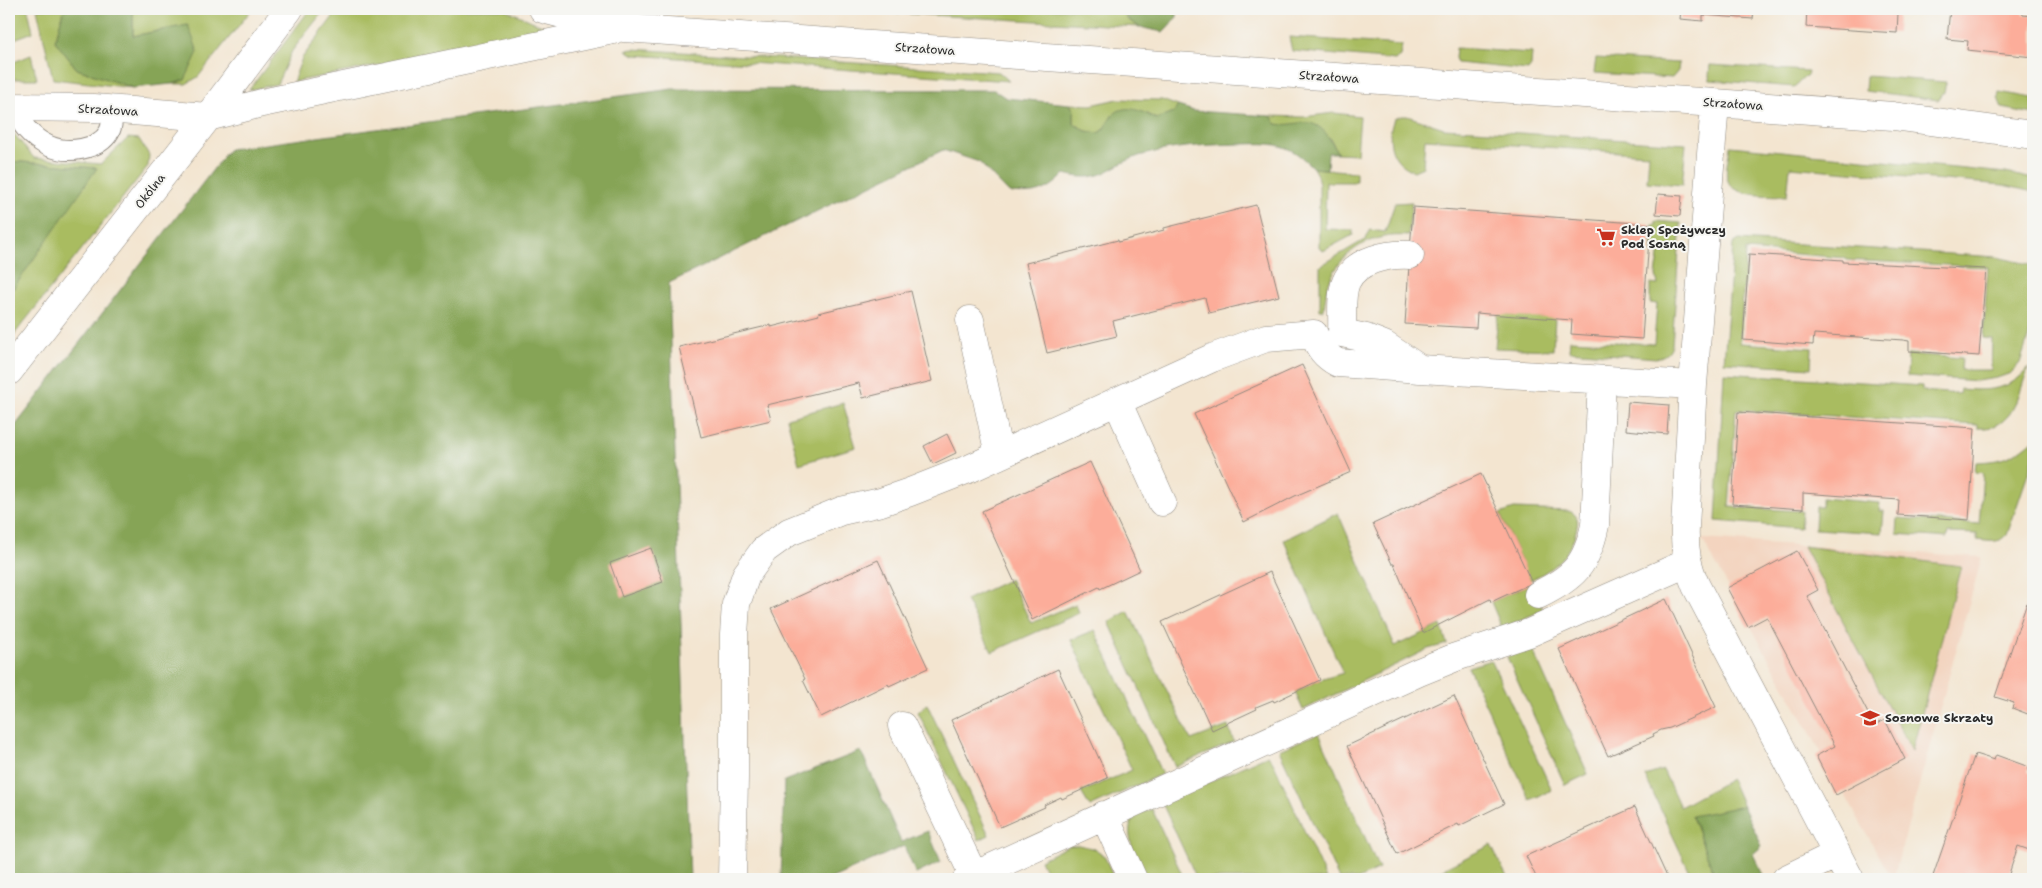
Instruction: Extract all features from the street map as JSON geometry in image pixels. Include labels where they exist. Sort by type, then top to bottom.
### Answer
[{"type":"street","name":"Okólna","points":[[9,371],[208,117],[289,9]]},
{"type":"street","points":[[543,9],[624,28]]},
{"type":"street","name":"Strzałowa","points":[[11,107],[111,109],[208,117],[663,20],[1893,116],[2033,135]]},
{"type":"street","points":[[1715,103],[1693,385],[1684,548],[1687,563],[1696,586],[1850,879]]},
{"type":"street","points":[[1342,333],[1345,283],[1353,272],[1369,261],[1382,257],[1396,254],[1410,255]]},
{"type":"street","points":[[970,320],[999,455]]},
{"type":"street","points":[[732,879],[734,635],[736,604],[746,575],[764,550],[789,532],[841,511],[881,502],[971,468],[1212,358],[1266,338],[1342,333],[1366,338],[1384,345],[1420,369]]},
{"type":"street","points":[[1314,334],[1318,346],[1327,357],[1338,363],[1602,381],[1693,385]]},
{"type":"street","points":[[1538,595],[1562,584],[1577,569],[1589,550],[1593,537],[1602,381]]},
{"type":"street","points":[[1117,401],[1162,502]]},
{"type":"street","points":[[902,726],[970,878],[1419,672],[1456,657],[1529,633],[1687,563]]},
{"type":"street","points":[[1104,816],[1133,879]]},
{"type":"street","points":[[1786,879],[1837,854]]},
{"type":"lane","points":[[11,107],[20,121],[38,139],[51,147],[76,150],[103,140],[110,131],[111,109]]},
{"type":"shaded area","name":"Sosnowe Skrzaty","points":[[1702,539],[1982,557],[1893,879],[1892,879]]},
{"type":"green space","points":[[9,9],[28,9],[33,32],[9,41]]},
{"type":"green space","points":[[37,9],[64,9],[55,41],[77,69],[133,88],[53,79]]},
{"type":"green space","points":[[64,9],[133,9],[133,36],[188,25],[198,52],[185,80],[172,84],[133,88],[77,69],[55,41]]},
{"type":"green space","points":[[133,9],[252,9],[198,77],[186,84],[172,84],[185,80],[188,25],[133,36]]},
{"type":"green space","points":[[310,9],[325,9],[292,51],[277,84],[249,90]]},
{"type":"green space","points":[[339,9],[504,9],[555,31],[293,82],[302,58]]},
{"type":"green space","points":[[860,9],[1122,9],[1127,19],[1140,27],[860,11]]},
{"type":"green space","points":[[1122,9],[1177,9],[1177,17],[1163,32],[1134,24]]},
{"type":"green space","points":[[1289,37],[1402,45],[1400,56],[1395,60],[1292,51]]},
{"type":"green space","points":[[1456,48],[1532,53],[1531,66],[1528,70],[1457,63],[1455,58]]},
{"type":"green space","points":[[626,50],[999,72],[1009,81],[634,55]]},
{"type":"green space","points":[[31,55],[37,79],[9,79],[9,64]]},
{"type":"green space","points":[[1596,58],[1679,63],[1678,71],[1672,78],[1594,73]]},
{"type":"green space","points":[[1710,65],[1808,71],[1807,75],[1794,87],[1710,80]]},
{"type":"green space","points":[[1866,76],[1946,82],[1944,92],[1938,100],[1865,91]]},
{"type":"green space","points":[[672,89],[994,90],[1006,98],[1070,104],[1074,111],[1074,124],[1086,131],[1099,133],[1113,115],[1123,109],[1140,111],[1156,119],[1174,112],[1178,106],[1194,111],[1271,116],[1276,124],[1313,124],[1326,134],[1337,153],[1328,153],[1327,169],[1313,168],[1294,152],[1275,145],[1228,144],[1177,148],[1139,156],[1096,176],[1077,177],[1065,174],[1046,189],[1033,193],[1018,194],[1009,193],[979,162],[943,150],[669,283],[690,879],[520,879],[504,873],[506,879],[9,879],[9,434],[229,149]]},
{"type":"green space","points":[[1999,92],[2033,98],[2033,114],[2002,108],[1998,98]]},
{"type":"green space","points":[[1118,99],[1162,100],[1178,106],[1174,112],[1156,119],[1148,114],[1112,115],[1107,128],[1099,133],[1086,131],[1074,123],[1074,111],[1070,104],[1091,105]]},
{"type":"green space","points":[[1334,113],[1360,116],[1357,154],[1337,153],[1331,139],[1309,123],[1286,126],[1276,124],[1271,116],[1303,117]]},
{"type":"green space","points":[[1407,116],[1444,128],[1686,144],[1682,185],[1647,182],[1649,154],[1425,139],[1423,167],[1414,171],[1400,163],[1392,150],[1391,127],[1394,119]]},
{"type":"green space","points":[[9,128],[34,158],[101,164],[128,138],[139,139],[149,155],[148,166],[9,341],[9,271],[13,288],[96,168],[9,161]]},
{"type":"green space","points":[[1730,146],[2006,173],[2033,179],[2033,192],[2003,185],[1790,167],[1787,196],[1746,193],[1732,186],[1728,181],[1727,168]]},
{"type":"green space","points":[[9,161],[97,168],[13,289],[9,271]]},
{"type":"green space","points":[[1313,168],[1356,172],[1356,182],[1326,182],[1325,229],[1353,230],[1353,235],[1323,251],[1319,247],[1319,184]]},
{"type":"green space","points":[[1412,202],[1408,236],[1383,237],[1372,240],[1352,251],[1343,259],[1330,280],[1324,310],[1320,310],[1320,266],[1366,239],[1370,230],[1385,232],[1395,203]]},
{"type":"green space","points":[[1656,221],[1681,223],[1672,345],[1670,350],[1656,358],[1569,351],[1570,340],[1654,344],[1657,304],[1650,303],[1650,284],[1658,285],[1656,275],[1660,249],[1652,248],[1653,225],[1656,225]]},
{"type":"green space","points":[[1739,240],[1996,257],[2033,265],[2033,323],[2020,363],[2011,373],[1997,378],[1977,381],[1907,376],[1908,354],[1962,358],[1961,370],[1991,370],[1992,339],[1983,338],[1988,267],[1846,260],[1846,258],[1746,250],[1740,343],[1812,348],[1811,368],[1724,362],[1733,244]]},
{"type":"green space","points":[[1498,314],[1555,318],[1553,350],[1495,348]]},
{"type":"green space","points":[[2028,368],[2013,409],[1999,424],[1990,427],[1978,428],[1978,425],[1736,410],[1729,507],[1802,511],[1800,528],[1716,521],[1724,373],[1922,386],[1922,391],[1959,394],[1960,389],[1979,390],[2006,385],[2021,376]]},
{"type":"green space","points":[[843,403],[856,447],[799,464],[787,418]]},
{"type":"green space","points":[[2033,440],[2033,459],[2007,535],[2004,538],[1997,541],[1989,541],[1977,540],[1977,534],[1948,533],[1947,538],[1897,534],[1898,518],[1979,524],[1983,473],[1975,472],[1976,462],[1993,461],[2007,457]]},
{"type":"green space","points":[[1822,498],[1880,503],[1879,511],[1884,511],[1882,533],[1815,529],[1816,507],[1822,507]]},
{"type":"green space","points":[[1514,509],[1568,511],[1575,515],[1578,523],[1567,552],[1547,571],[1530,580],[1500,514]]},
{"type":"green space","points":[[1338,513],[1395,646],[1441,625],[1447,644],[1428,649],[1303,710],[1295,692],[1320,680],[1343,673],[1284,540]]},
{"type":"green space","points":[[1803,546],[1961,566],[1912,751]]},
{"type":"green space","points":[[1010,579],[1031,623],[1076,604],[1079,613],[992,652],[966,600]]},
{"type":"green space","points":[[1532,583],[1543,610],[1502,628],[1491,602]]},
{"type":"green space","points":[[1128,611],[1191,740],[1228,726],[1234,742],[1175,767],[1109,622]]},
{"type":"green space","points":[[1095,630],[1162,774],[1090,807],[1081,792],[1132,770],[1071,640]]},
{"type":"green space","points":[[1531,646],[1588,774],[1565,785],[1507,657]]},
{"type":"green space","points":[[1491,660],[1552,790],[1530,800],[1468,667]]},
{"type":"green space","points":[[927,704],[989,835],[979,840],[918,712]]},
{"type":"green space","points":[[1319,733],[1379,869],[1358,879],[1339,879],[1279,750]]},
{"type":"green space","points":[[861,751],[901,842],[928,831],[941,862],[916,874],[904,846],[830,879],[781,879],[784,781]]},
{"type":"green space","points":[[1268,755],[1276,768],[1326,879],[1197,879],[1162,803]]},
{"type":"green space","points":[[1663,770],[1680,807],[1731,779],[1743,806],[1692,817],[1716,879],[1693,879],[1645,776]]},
{"type":"green space","points":[[1743,806],[1762,846],[1753,854],[1763,875],[1751,879],[1716,879],[1692,816]]},
{"type":"green space","points":[[1152,809],[1184,879],[1145,879],[1132,846],[1130,829],[1132,821],[1137,815]]},
{"type":"green space","points":[[1078,845],[1094,849],[1103,855],[1114,879],[1049,879],[1040,860],[1068,846]]},
{"type":"green space","points":[[1491,845],[1508,879],[1440,879],[1437,872]]},
{"type":"building","points":[[1575,9],[1623,9],[1622,15]]},
{"type":"building","points":[[1681,9],[1754,9],[1753,19],[1703,15],[1703,21],[1680,19]]},
{"type":"building","points":[[1807,9],[1903,9],[1898,13],[1897,33],[1806,27]]},
{"type":"building","points":[[1950,9],[2021,9],[2023,15],[2033,16],[2033,57],[1967,50],[1968,41],[1947,39]]},
{"type":"building","points":[[1658,194],[1682,196],[1680,216],[1656,214]]},
{"type":"building","points":[[1256,205],[1279,296],[1209,313],[1205,298],[1113,321],[1117,336],[1047,353],[1026,263],[1118,240],[1118,242],[1164,230],[1164,228]]},
{"type":"building","points":[[1413,207],[1650,224],[1642,339],[1571,334],[1572,320],[1477,313],[1476,328],[1405,324]]},
{"type":"building","points":[[1749,254],[1843,260],[1843,262],[1986,269],[1979,356],[1909,351],[1909,341],[1903,340],[1814,334],[1813,345],[1743,340]]},
{"type":"building","points":[[911,291],[932,381],[863,398],[859,383],[767,405],[771,420],[701,437],[679,347],[771,325],[771,327],[819,315],[818,313]]},
{"type":"building","points":[[1302,365],[1351,472],[1295,496],[1244,522],[1194,414]]},
{"type":"building","points":[[1628,402],[1669,405],[1667,434],[1626,430]]},
{"type":"building","points":[[1738,412],[1975,428],[1969,520],[1898,515],[1899,500],[1803,493],[1803,509],[1732,504]]},
{"type":"building","points":[[947,434],[956,453],[933,464],[924,446]]},
{"type":"building","points":[[1090,462],[1140,570],[1100,589],[1099,587],[1032,620],[982,511]]},
{"type":"building","points":[[1481,474],[1532,583],[1491,602],[1490,599],[1423,633],[1394,564],[1392,564],[1373,524]]},
{"type":"building","points":[[651,548],[663,582],[622,597],[610,563]]},
{"type":"building","name":"Sosnowe Skrzaty","points":[[1797,551],[1818,590],[1807,596],[1874,725],[1885,720],[1905,759],[1836,795],[1816,756],[1835,746],[1767,617],[1748,627],[1727,588]]},
{"type":"building","points":[[878,560],[928,668],[889,686],[888,684],[821,717],[771,609]]},
{"type":"building","points":[[1270,572],[1320,680],[1274,702],[1273,700],[1256,707],[1257,709],[1212,730],[1162,622]]},
{"type":"building","points":[[2033,585],[2033,716],[2012,708],[2014,703],[1995,697]]},
{"type":"building","points":[[1666,599],[1716,707],[1670,728],[1661,730],[1653,734],[1654,736],[1608,756],[1559,649]]},
{"type":"building","points":[[1058,669],[1108,778],[1062,799],[1061,797],[1044,805],[1045,807],[1000,827],[951,720]]},
{"type":"building","points":[[1454,696],[1504,804],[1397,854],[1347,746]]},
{"type":"building","points":[[1975,754],[1994,760],[1996,755],[2029,767],[2028,772],[2033,774],[2033,849],[2032,851],[2018,846],[2009,874],[2025,879],[1932,879]]},
{"type":"building","points":[[1635,807],[1668,879],[1537,879],[1526,856]]},
{"type":"place","name":"Sklep Spożywczy Pod Sosną","points":[[1606,237]]},
{"type":"place","name":"Sosnowe Skrzaty","points":[[1870,718]]}]
